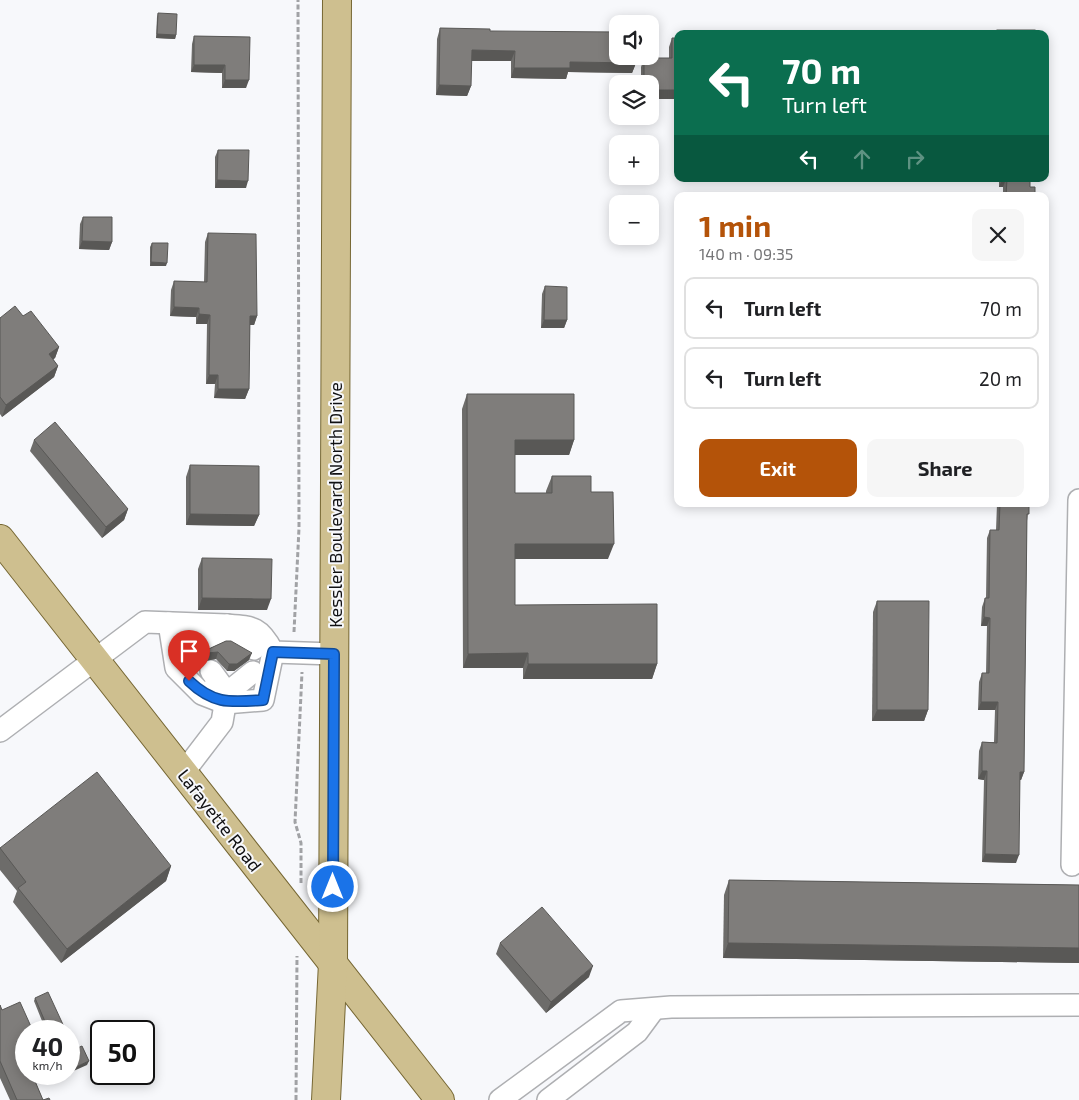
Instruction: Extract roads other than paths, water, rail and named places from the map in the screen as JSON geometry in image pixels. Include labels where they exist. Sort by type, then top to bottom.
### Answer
[{"type":"main road","name":"Kessler Boulevard North Drive","points":[[326,1100],[333,963],[337,0]]},
{"type":"main road","name":"Lafayette Road","points":[[0,539],[440,1100]]},
{"type":"street","points":[[1072,865],[1077,730],[1079,500]]},
{"type":"street","points":[[0,731],[145,622],[169,623],[232,643],[299,654],[334,654]]},
{"type":"street","points":[[169,623],[176,668],[202,694],[226,698],[263,700],[232,643]]},
{"type":"street","points":[[203,671],[226,698]]},
{"type":"street","points":[[183,773],[222,722],[226,698],[246,672]]},
{"type":"street","points":[[500,1100],[621,1011],[671,1007],[1079,1005]]},
{"type":"street","points":[[548,1100],[637,1032],[654,1009]]},
{"type":"tunnel","points":[[194,648],[194,671]]}]
